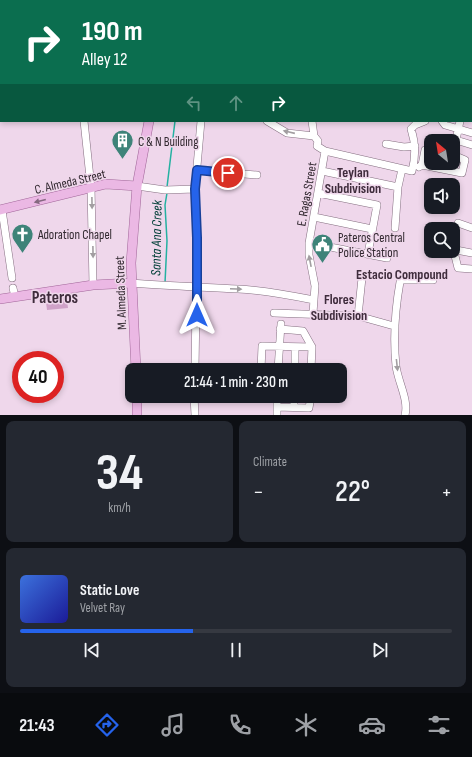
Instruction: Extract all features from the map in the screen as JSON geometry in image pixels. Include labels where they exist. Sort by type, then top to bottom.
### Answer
[{"type":"main road","name":"M. Almeda Street","points":[[136,363],[132,258],[137,186],[149,122]]},
{"type":"main road","name":"C. Almeda Street","points":[[1,210],[106,184],[137,186]]},
{"type":"main road","points":[[0,299],[14,293],[132,283]]},
{"type":"main road","points":[[137,403],[138,415]]},
{"type":"street","points":[[84,122],[91,187],[93,286]]},
{"type":"street","points":[[195,363],[197,288],[195,189],[201,122]]},
{"type":"street","points":[[269,122],[287,133],[314,136],[312,122]]},
{"type":"street","points":[[412,170],[416,146],[411,129],[415,125],[422,122]]},
{"type":"street","points":[[442,122],[444,125],[472,133]]},
{"type":"street","points":[[460,122],[456,140],[472,145]]},
{"type":"street","name":"E. Ragas Street","points":[[313,313],[315,286],[309,255],[309,243],[325,151],[318,146],[318,141],[314,136]]},
{"type":"street","points":[[386,144],[404,147],[416,146]]},
{"type":"street","points":[[325,151],[412,170],[422,165],[424,155]]},
{"type":"street","points":[[447,170],[462,173],[465,160],[460,158]]},
{"type":"street","points":[[394,228],[398,187],[402,169]]},
{"type":"street","points":[[197,170],[257,175]]},
{"type":"street","points":[[322,171],[398,187]]},
{"type":"street","name":"C. Almeda Street","points":[[137,186],[165,190],[195,189]]},
{"type":"street","points":[[318,193],[376,204],[377,206],[368,254]]},
{"type":"street","points":[[1,210],[12,278]]},
{"type":"street","points":[[314,217],[372,229]]},
{"type":"street","points":[[460,224],[472,228]]},
{"type":"street","points":[[309,243],[387,258]]},
{"type":"street","points":[[472,253],[456,250],[454,252],[458,268],[472,268]]},
{"type":"street","points":[[0,254],[8,252]]},
{"type":"street","points":[[358,316],[362,278]]},
{"type":"street","points":[[405,415],[406,407],[396,368],[394,326],[401,281],[433,280]]},
{"type":"street","points":[[132,283],[197,288],[239,289],[282,294],[314,300]]},
{"type":"street","points":[[274,313],[313,313],[358,316],[394,326]]},
{"type":"street","points":[[279,363],[281,327],[303,331],[312,347],[311,363]]},
{"type":"street","points":[[261,363],[262,346],[312,347]]},
{"type":"street","points":[[294,363],[295,347]]},
{"type":"street","points":[[194,403],[195,415]]},
{"type":"street","points":[[276,403],[277,415]]},
{"type":"street","points":[[284,403],[294,407],[309,408],[310,403]]},
{"type":"shaded area","points":[[66,292],[68,308],[47,310],[45,295]]},
{"type":"waterway","name":"Santa Ana Creek","points":[[167,187],[175,122]]},
{"type":"waterway","name":"Santa Ana Creek","points":[[165,283],[167,241],[165,205],[167,193]]},
{"type":"place","name":"C & N Building","points":[[122,160]]},
{"type":"place","name":"Adoration Chapel","points":[[22,254]]},
{"type":"place","name":"Pateros Central Police Station","points":[[322,264]]},
{"type":"district","name":"Teylan Subdivision","points":[[353,180]]},
{"type":"district","name":"Estacio Compound","points":[[402,274]]},
{"type":"district","name":"Pateros","points":[[55,297]]},
{"type":"district","name":"Flores Subdivision","points":[[339,308]]},
{"type":"route","points":[[197,315],[197,238],[195,189],[197,170],[228,173]]}]
